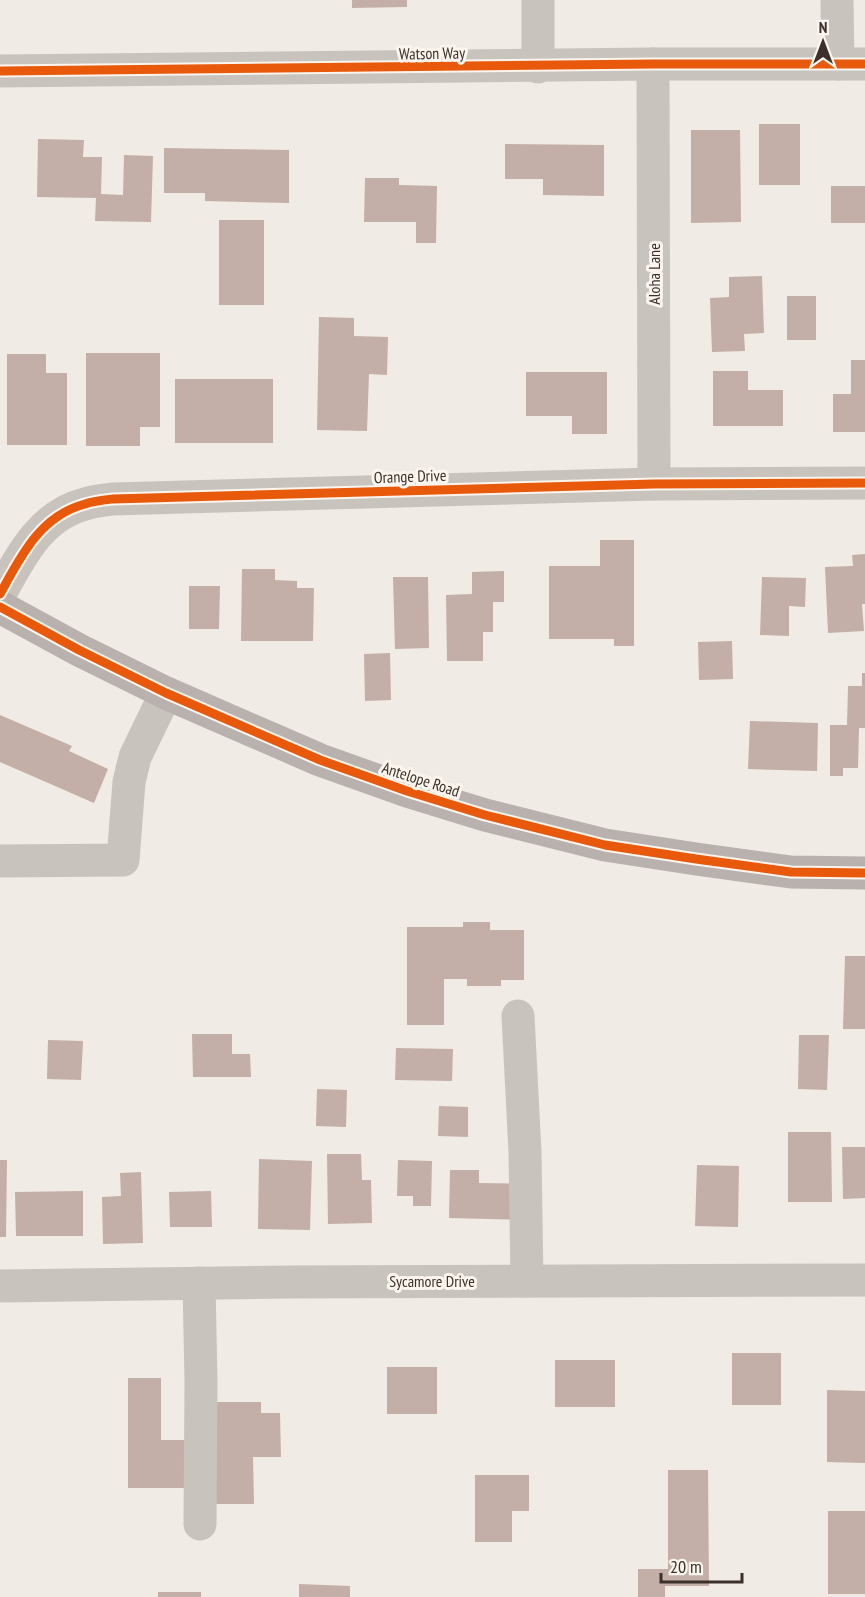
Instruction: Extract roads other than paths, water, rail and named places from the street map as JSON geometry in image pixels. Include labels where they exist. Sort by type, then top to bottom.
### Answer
[{"type":"main road","name":"Antelope Road","points":[[0,607],[79,650],[166,693],[320,760],[407,791],[485,815],[605,845],[662,854],[791,872],[865,873]]},
{"type":"street","points":[[538,0],[538,67]]},
{"type":"street","points":[[837,0],[852,64]]},
{"type":"street","name":"Aloha Lane","points":[[653,64],[654,484]]},
{"type":"street","name":"Watson Way","points":[[0,71],[852,64]]},
{"type":"street","name":"Orange Drive","points":[[0,594],[24,550],[38,532],[52,520],[85,503],[113,499],[654,484],[865,483]]},
{"type":"street","points":[[0,861],[123,860],[129,782],[135,757],[166,693]]},
{"type":"street","points":[[518,1017],[525,1152],[527,1281]]},
{"type":"street","name":"Sycamore Drive","points":[[0,1286],[865,1280]]},
{"type":"street","points":[[199,1283],[200,1524]]}]
